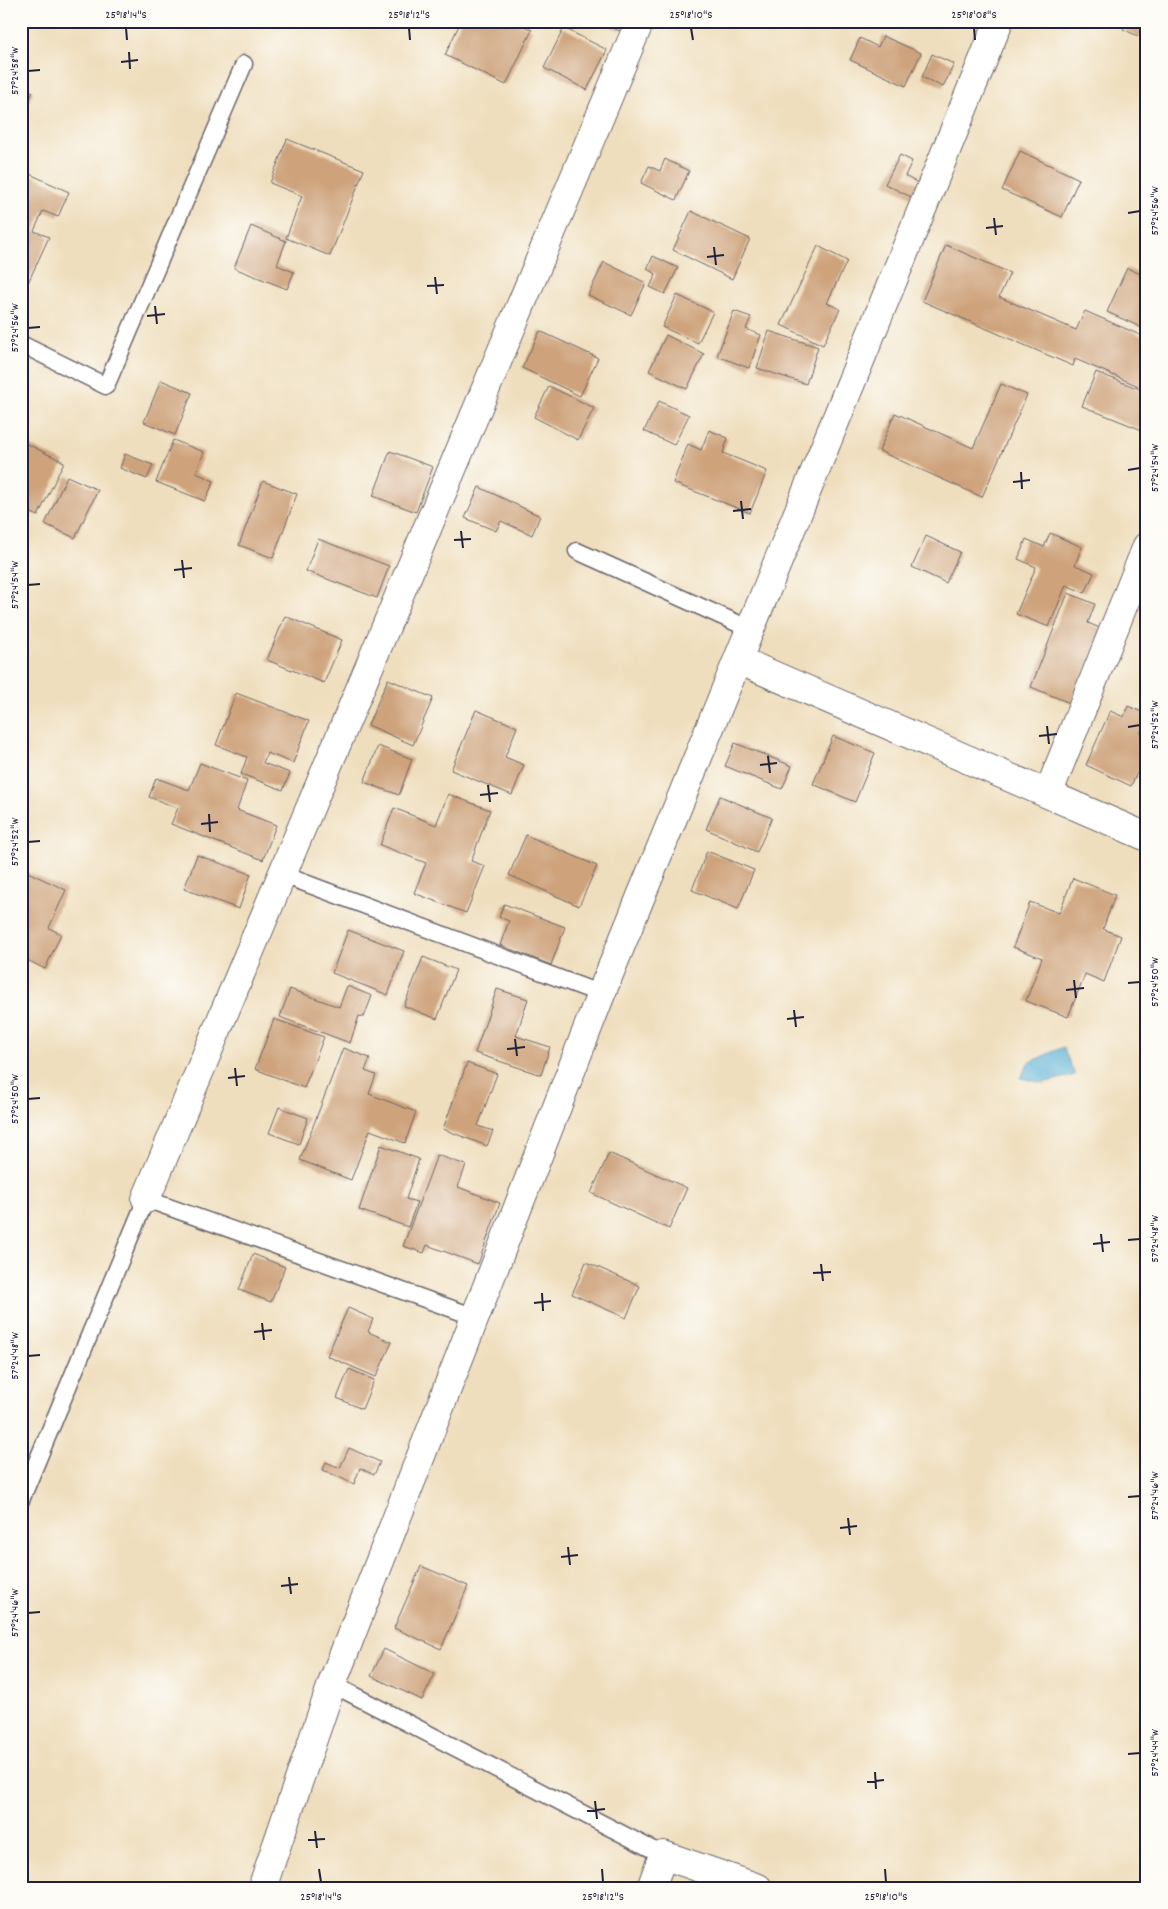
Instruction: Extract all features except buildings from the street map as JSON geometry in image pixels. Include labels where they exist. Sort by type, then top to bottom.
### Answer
[{"type":"street","points":[[146,1198],[640,21]]},
{"type":"street","points":[[262,1888],[332,1684],[601,994],[999,21]]},
{"type":"street","points":[[1048,794],[1147,546]]},
{"type":"street","points":[[738,660],[1147,837]]},
{"type":"street","points":[[651,1888],[663,1855],[758,1888]]},
{"type":"lane","points":[[21,344],[106,386],[244,64]]},
{"type":"lane","points":[[577,551],[750,629]]},
{"type":"lane","points":[[281,874],[601,994]]},
{"type":"lane","points":[[21,1500],[146,1198],[475,1317]]},
{"type":"lane","points":[[332,1684],[663,1855]]},
{"type":"water","points":[[1063,1047],[1075,1075],[1043,1083],[1021,1078],[1028,1063]]}]
